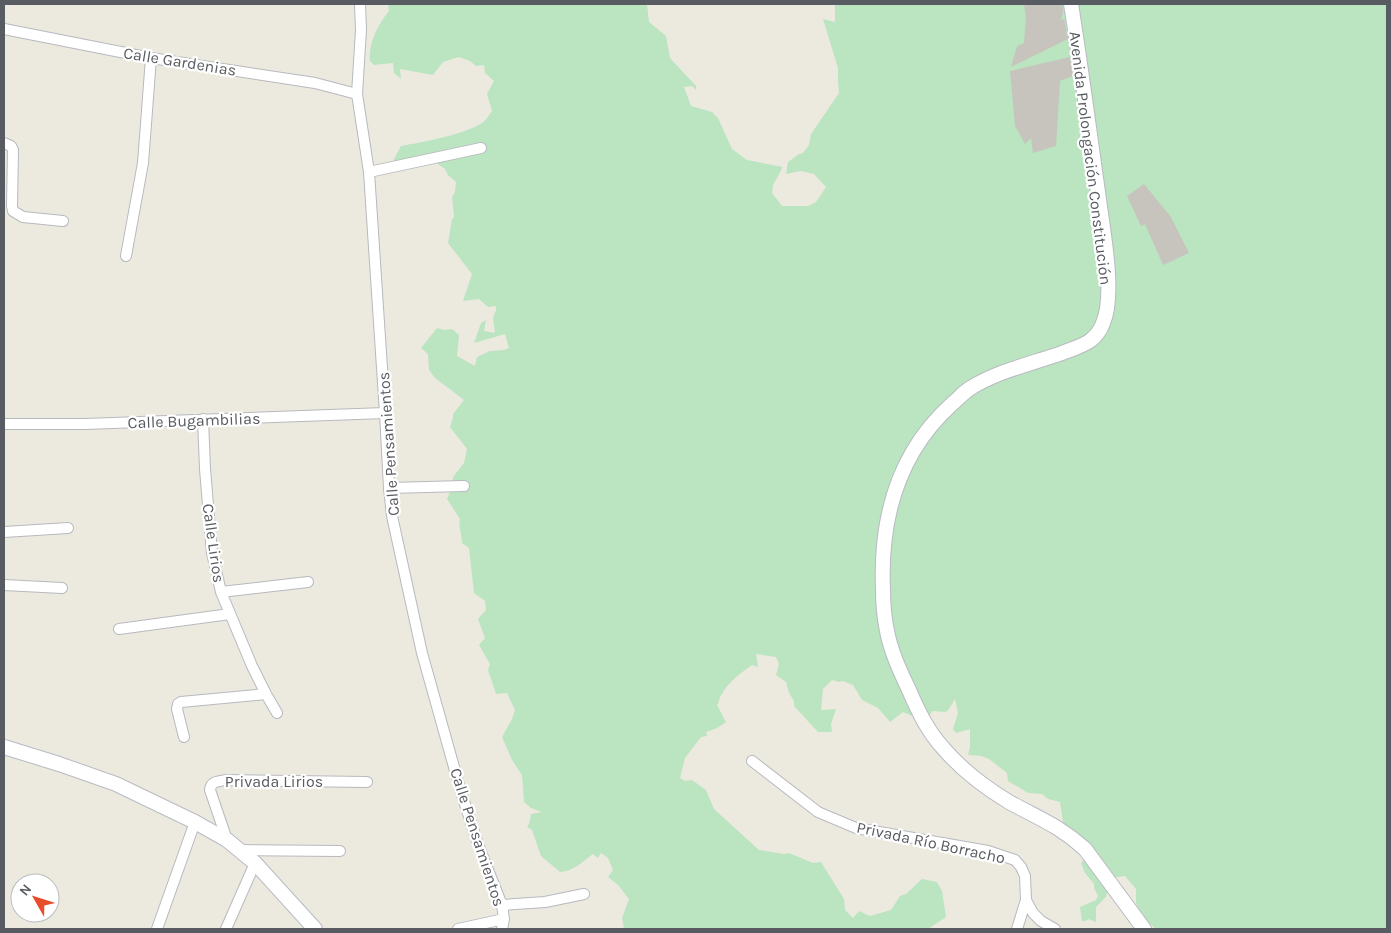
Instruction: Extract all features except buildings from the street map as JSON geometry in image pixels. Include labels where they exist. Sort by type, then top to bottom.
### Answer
[{"type":"main road","name":"Avenida Prolongación Constitución","points":[[1071,4],[1104,236],[1108,273],[1107,314],[1097,334],[1089,341],[1048,358],[996,375],[968,390],[943,412],[924,435],[907,460],[896,484],[891,502],[883,548],[884,612],[892,650],[901,675],[915,706],[935,739],[946,752],[986,787],[1076,840],[1085,849],[1144,929]]},
{"type":"main road","points":[[4,747],[116,784],[195,822],[227,840],[255,864],[315,929]]},
{"type":"street","name":"Calle Pensamientos","points":[[360,4],[361,30],[357,94],[369,172],[392,516],[425,661],[461,792],[479,847],[502,905],[503,924]]},
{"type":"street","name":"Calle Gardenias","points":[[4,29],[151,58],[315,83],[357,94]]},
{"type":"street","points":[[126,256],[143,163],[151,58]]},
{"type":"street","points":[[4,143],[11,146],[13,150],[13,211],[23,216],[63,221]]},
{"type":"street","points":[[369,172],[481,148]]},
{"type":"street","name":"Calle Bugambilias","points":[[4,424],[85,424],[385,414]]},
{"type":"street","name":"Calle Lirios","points":[[203,420],[212,553],[221,592],[252,666],[277,713]]},
{"type":"street","points":[[389,488],[464,486]]},
{"type":"street","points":[[4,532],[68,528]]},
{"type":"street","points":[[221,592],[308,582]]},
{"type":"street","points":[[4,585],[62,588]]},
{"type":"street","points":[[120,629],[230,614]]},
{"type":"street","points":[[184,738],[177,709],[178,704],[181,702],[266,694]]},
{"type":"street","name":"Privada Río Borracho","points":[[752,761],[818,812],[856,828],[988,851],[1015,860],[1025,876],[1026,900]]},
{"type":"street","name":"Privada Lirios","points":[[227,840],[210,790],[210,786],[215,782],[225,780],[367,782]]},
{"type":"street","points":[[157,929],[195,822]]},
{"type":"street","points":[[238,850],[340,851]]},
{"type":"street","points":[[226,929],[255,864]]},
{"type":"street","points":[[502,905],[545,902],[584,894]]},
{"type":"street","points":[[1017,929],[1026,900]]},
{"type":"street","points":[[1026,900],[1033,913],[1055,929]]},
{"type":"street","points":[[458,929],[503,924]]},
{"type":"green space","points":[[388,4],[647,4],[649,22],[666,36],[670,58],[696,86],[696,90],[692,86],[684,87],[691,106],[712,112],[718,118],[732,149],[747,160],[783,167],[773,185],[772,193],[782,206],[808,206],[816,202],[826,187],[814,174],[801,171],[786,174],[788,162],[803,153],[809,145],[811,134],[839,93],[838,68],[823,19],[835,22],[835,4],[1387,4],[1387,929],[1156,929],[1143,918],[1136,903],[1136,889],[1125,876],[1111,878],[1106,897],[1096,907],[1096,922],[1088,919],[1082,921],[1080,907],[1096,900],[1098,896],[1094,884],[1085,873],[1081,863],[1087,856],[1063,822],[1060,802],[1048,799],[1042,794],[1028,793],[1008,781],[1007,773],[989,759],[968,755],[970,729],[956,733],[953,729],[958,713],[955,699],[946,712],[932,711],[930,715],[917,718],[903,712],[890,722],[878,708],[862,700],[853,685],[843,681],[832,680],[823,689],[821,710],[836,709],[831,724],[832,732],[818,732],[794,706],[794,701],[789,693],[786,682],[776,675],[779,664],[776,657],[756,654],[758,667],[752,665],[739,675],[720,696],[717,705],[726,722],[706,732],[707,736],[701,737],[685,758],[680,778],[685,781],[692,780],[706,790],[714,809],[759,850],[789,853],[813,863],[821,862],[844,899],[845,910],[853,918],[859,911],[870,916],[891,910],[900,896],[906,894],[922,879],[937,882],[942,891],[946,917],[928,929],[624,929],[622,918],[629,899],[618,885],[608,877],[613,870],[608,858],[601,853],[598,858],[593,854],[574,868],[560,872],[541,856],[532,830],[527,827],[531,814],[542,812],[531,808],[524,802],[522,775],[512,760],[502,737],[515,710],[507,693],[496,694],[488,670],[490,664],[479,645],[485,638],[478,619],[486,610],[485,601],[474,593],[469,548],[462,543],[460,519],[447,499],[452,487],[453,477],[464,463],[467,449],[450,427],[453,414],[464,400],[435,378],[429,370],[428,354],[421,348],[437,328],[444,330],[452,329],[459,335],[457,356],[475,366],[477,357],[490,351],[509,348],[505,334],[474,343],[481,323],[486,320],[484,331],[495,333],[493,318],[496,306],[488,307],[479,299],[463,301],[472,274],[448,243],[454,217],[452,197],[455,192],[456,182],[448,175],[445,169],[435,162],[392,163],[401,146],[454,134],[482,123],[492,111],[487,94],[494,81],[485,73],[484,65],[476,66],[470,61],[459,57],[443,62],[433,75],[400,69],[401,79],[394,73],[393,63],[374,65],[370,61],[372,41],[381,22],[389,11]]}]
